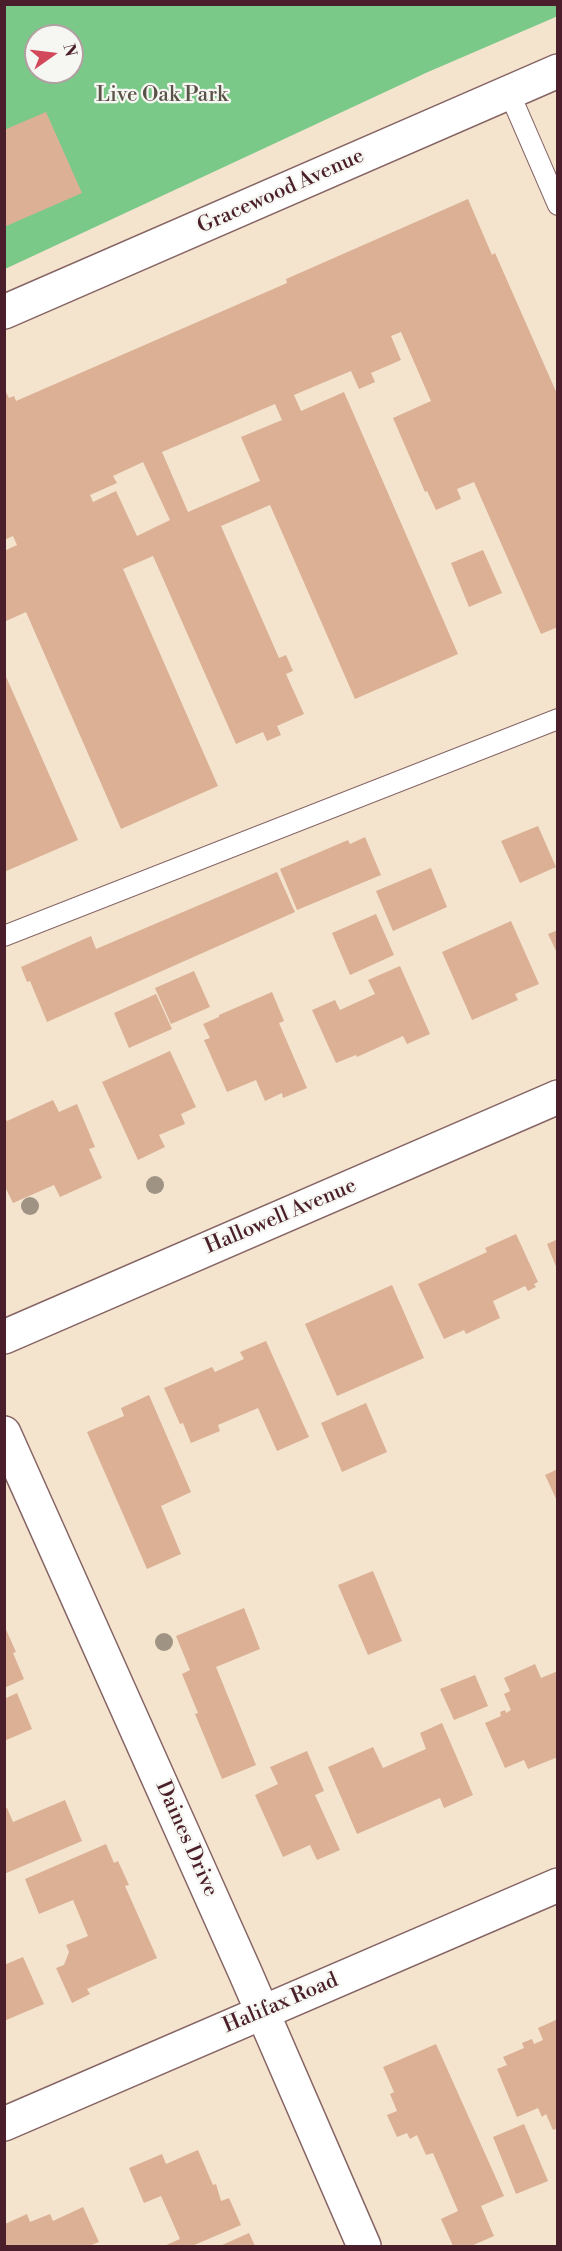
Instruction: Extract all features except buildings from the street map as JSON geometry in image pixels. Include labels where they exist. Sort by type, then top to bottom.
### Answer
[{"type":"street","name":"Gracewood Avenue","points":[[4,312],[558,71]]},
{"type":"street","name":"Hallowell Avenue","points":[[4,1337],[558,1097]]},
{"type":"street","name":"Daines Drive","points":[[4,1434],[263,2012],[364,2247]]},
{"type":"street","name":"Halifax Road","points":[[4,2124],[558,1885]]},
{"type":"lane","points":[[509,92],[558,205]]},
{"type":"lane","points":[[4,936],[558,719]]},
{"type":"green space","name":"Live Oak Park","points":[[557,4],[558,16],[428,72],[5,269],[4,5]]}]
